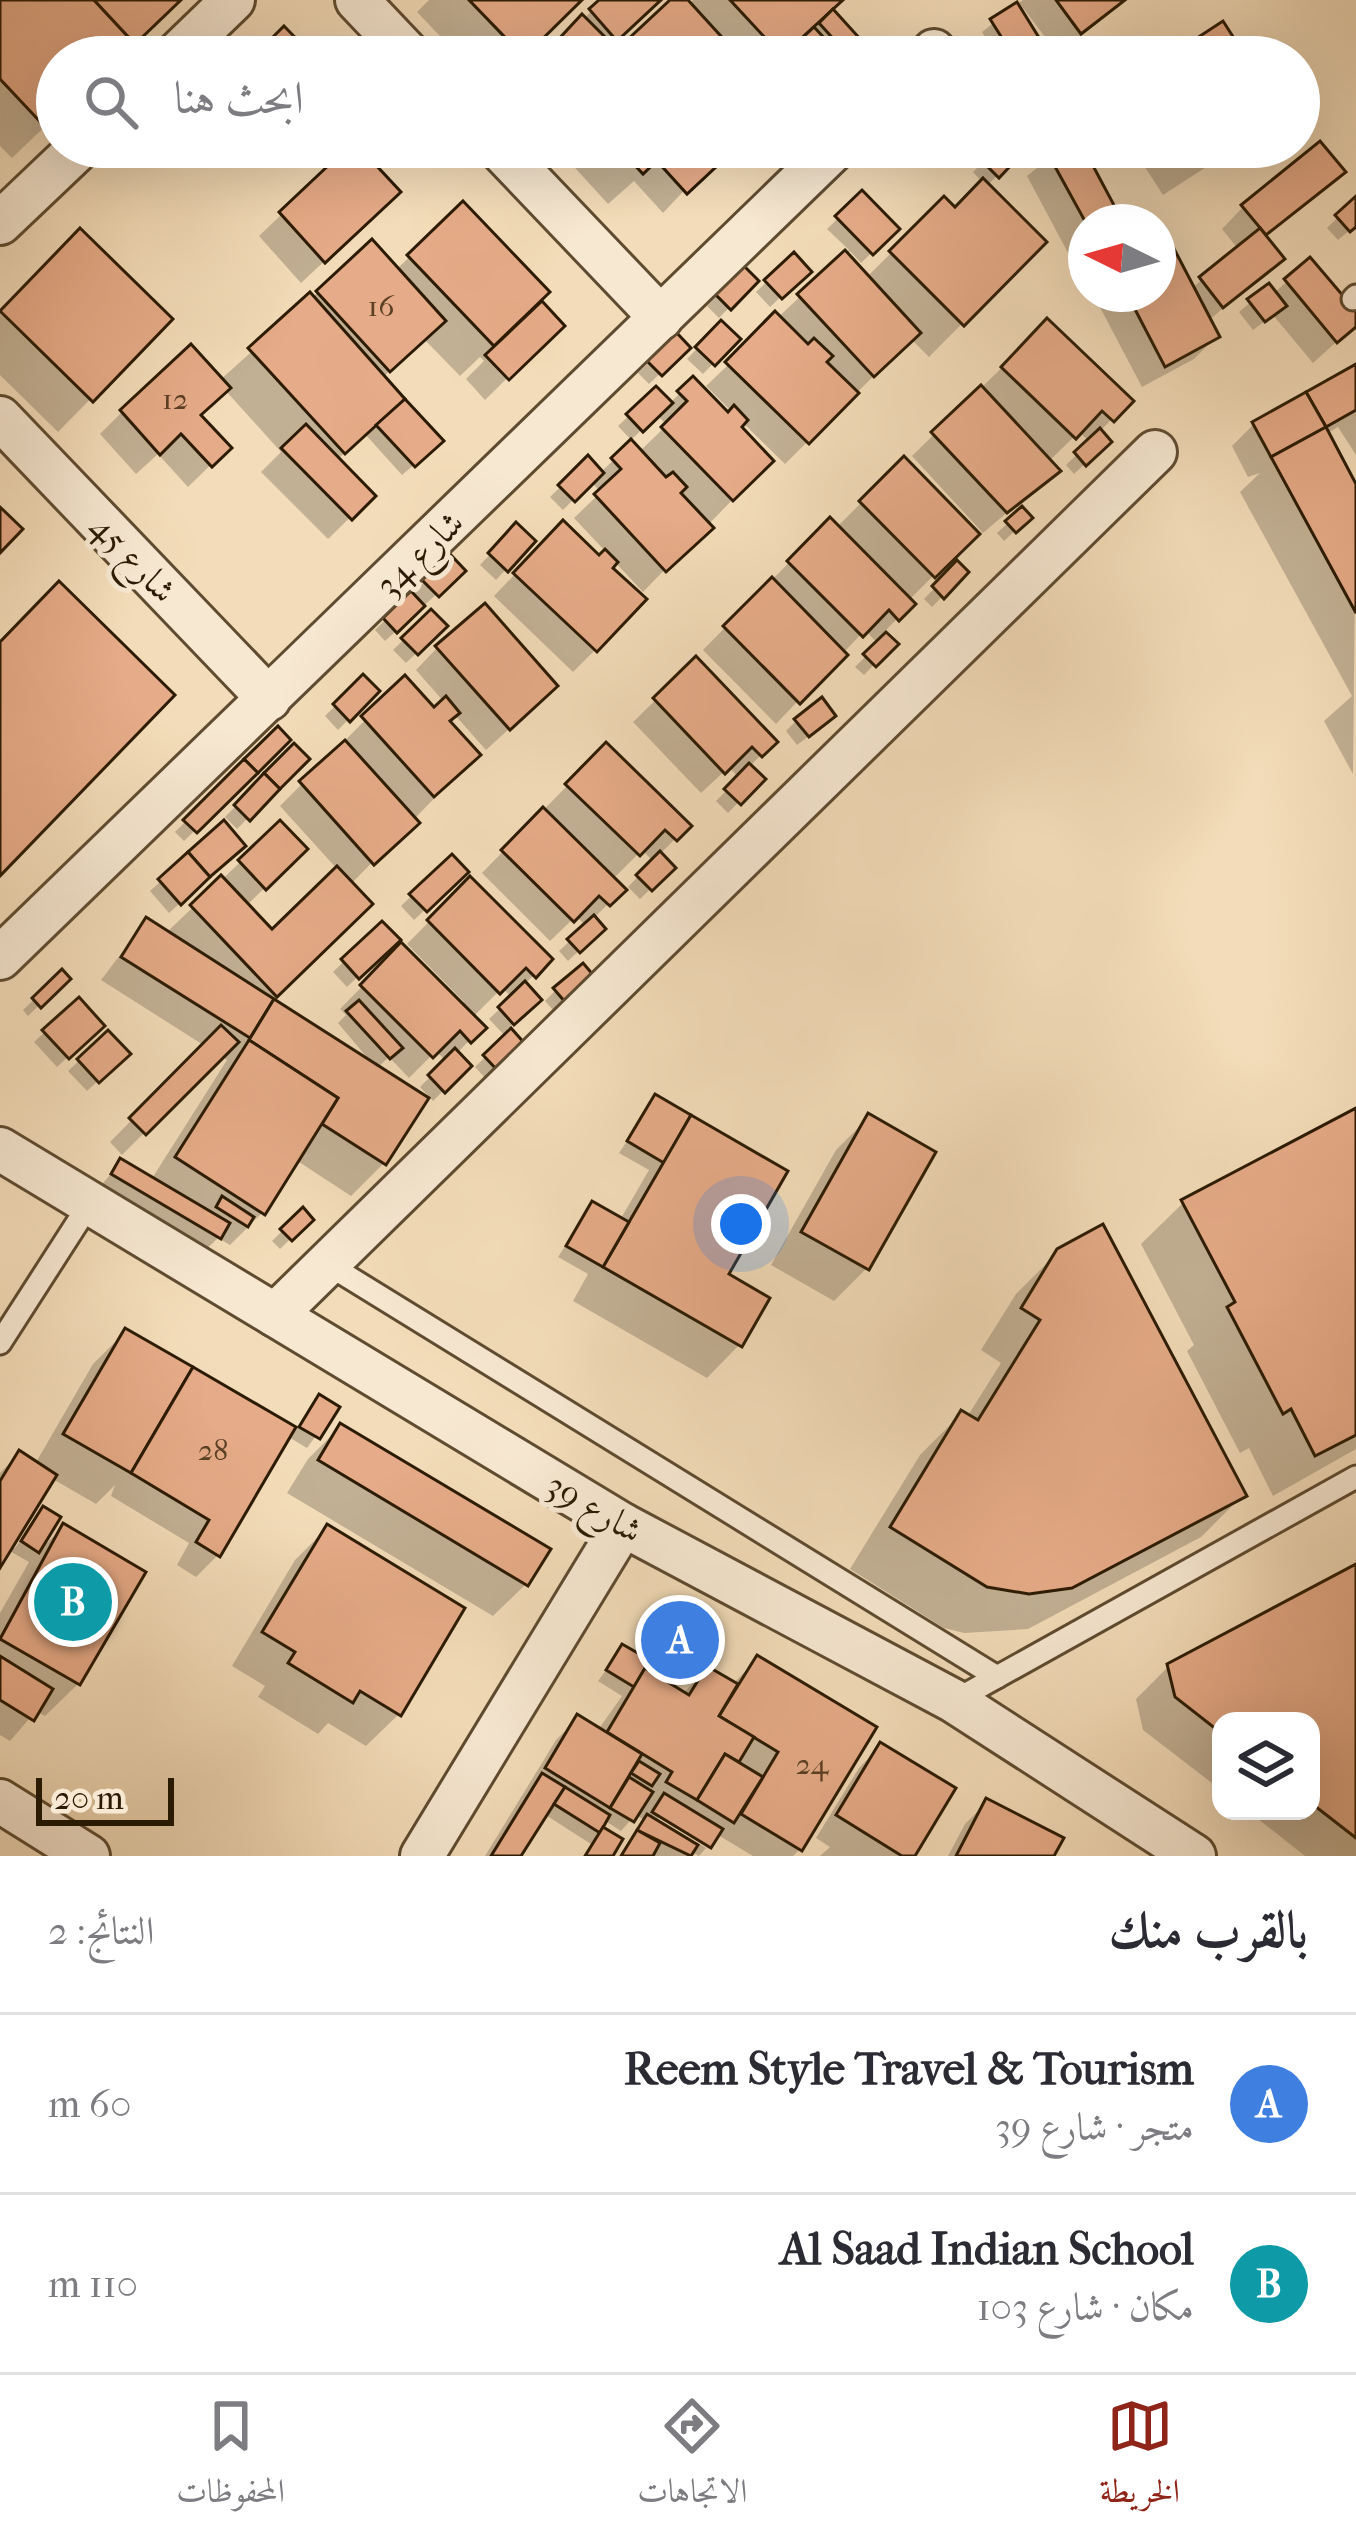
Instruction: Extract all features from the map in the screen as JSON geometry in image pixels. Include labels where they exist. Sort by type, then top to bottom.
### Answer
[{"type":"street","points":[[196,36],[233,0]]},
{"type":"street","points":[[357,0],[391,36]]},
{"type":"street","points":[[0,224],[58,168]]},
{"type":"street","points":[[518,168],[661,318]]},
{"type":"street","name":"شارع 34","points":[[0,958],[815,168]]},
{"type":"street","name":"شارع 45","points":[[0,418],[269,698]]},
{"type":"street","points":[[275,1315],[1155,452]]},
{"type":"street","name":"شارع 39","points":[[0,1149],[623,1525],[954,1701],[1194,1856]]},
{"type":"street","points":[[422,1856],[623,1525]]},
{"type":"street","points":[[0,1801],[88,1856]]},
{"type":"lane","points":[[0,1343],[90,1203]]},
{"type":"lane","points":[[329,1264],[997,1677]]},
{"type":"lane","points":[[954,1701],[1356,1477]]},
{"type":"building","points":[[0,0],[94,0],[128,36],[36,36],[36,117],[0,79]]},
{"type":"building","points":[[94,0],[181,0],[143,36],[128,36]]},
{"type":"building","points":[[469,0],[582,0],[545,36],[504,36]]},
{"type":"building","points":[[599,0],[661,0],[622,36],[613,36],[589,9]]},
{"type":"building","points":[[670,0],[688,0],[721,36],[631,36]]},
{"type":"building","points":[[730,0],[843,0],[804,36],[763,36]]},
{"type":"building","points":[[1056,0],[1125,0],[1081,34]]},
{"type":"building","points":[[1017,2],[1038,36],[1001,36],[990,19]]},
{"type":"building","points":[[833,9],[858,36],[831,36],[819,23]]},
{"type":"building","points":[[582,14],[604,36],[562,36]]},
{"type":"building","points":[[1223,21],[1233,36],[1200,36]]},
{"type":"building","points":[[284,26],[294,36],[274,36]]},
{"type":"building","points":[[1320,141],[1346,172],[1266,235],[1241,205],[1287,168],[1320,168]]},
{"type":"building","points":[[326,168],[379,168],[401,192],[325,263],[279,212]]},
{"type":"building","points":[[663,168],[715,168],[687,194]]},
{"type":"building","points":[[989,168],[1008,168],[999,178]]},
{"type":"building","points":[[1056,168],[1094,168],[1113,204],[1076,204]]},
{"type":"building","points":[[983,178],[1047,242],[964,326],[889,251],[944,196],[955,207]]},
{"type":"building","points":[[862,190],[900,229],[873,255],[835,216]]},
{"type":"building","points":[[1356,196],[1356,227],[1350,232],[1335,215]]},
{"type":"building","points":[[463,201],[550,292],[494,346],[407,255]]},
{"type":"building","points":[[80,228],[173,319],[93,402],[0,311]]},
{"type":"building","points":[[1260,228],[1285,259],[1223,308],[1199,277]]},
{"type":"building","points":[[372,239],[446,321],[390,372],[316,291]]},
{"type":"building","points":[[845,250],[921,333],[874,377],[797,294]]},
{"type":"building","points":[[794,252],[812,272],[782,299],[764,280]]},
{"type":"building","points":[[1176,253],[1220,337],[1165,367],[1136,312],[1176,312]]},
{"type":"building","points":[[1310,257],[1356,311],[1356,327],[1337,343],[1284,279]]},
{"type":"building","points":[[743,265],[759,281],[731,310],[715,294]]},
{"type":"building","points":[[1269,283],[1287,306],[1265,322],[1247,299]]},
{"type":"building","points":[[310,292],[405,399],[345,454],[248,348]]},
{"type":"building","points":[[542,301],[565,326],[509,380],[485,355]]},
{"type":"building","points":[[775,311],[808,344],[814,338],[833,356],[827,362],[859,393],[809,444],[725,362]]},
{"type":"building","points":[[1047,318],[1134,401],[1114,422],[1102,411],[1076,439],[1001,367]]},
{"type":"building","points":[[721,320],[741,339],[715,366],[695,347]]},
{"type":"building","points":[[676,332],[691,348],[662,376],[646,360]]},
{"type":"building","points":[[191,344],[231,388],[201,415],[232,448],[212,467],[181,434],[160,455],[120,410]]},
{"type":"building","points":[[1356,364],[1356,410],[1326,427],[1306,392]]},
{"type":"building","points":[[693,376],[728,412],[734,405],[748,420],[742,427],[774,461],[733,501],[661,427],[687,401],[677,391]]},
{"type":"building","points":[[981,385],[1061,471],[1007,513],[931,432]]},
{"type":"building","points":[[656,386],[673,403],[643,432],[626,414]]},
{"type":"building","points":[[1306,392],[1326,427],[1271,457],[1252,422]]},
{"type":"building","points":[[405,399],[444,441],[415,467],[376,425]]},
{"type":"building","points":[[306,424],[376,496],[352,520],[281,448]]},
{"type":"building","points":[[1326,427],[1356,484],[1356,613],[1271,457]]},
{"type":"building","points":[[1100,428],[1112,442],[1086,466],[1074,452]]},
{"type":"building","points":[[631,439],[666,477],[673,472],[687,487],[681,493],[714,528],[666,572],[594,494],[621,469],[611,458]]},
{"type":"building","points":[[588,455],[604,473],[575,502],[558,485]]},
{"type":"building","points":[[904,456],[980,534],[935,578],[859,501]]},
{"type":"building","points":[[1022,506],[1033,518],[1016,533],[1005,521]]},
{"type":"building","points":[[0,507],[23,529],[0,553]]},
{"type":"building","points":[[830,517],[916,604],[899,621],[889,610],[863,637],[787,561]]},
{"type":"building","points":[[563,520],[599,555],[605,549],[618,562],[613,568],[647,599],[597,652],[513,573]]},
{"type":"building","points":[[516,522],[536,541],[508,572],[488,553]]},
{"type":"building","points":[[450,554],[466,571],[439,597],[422,580]]},
{"type":"building","points":[[957,560],[969,572],[944,599],[932,586]]},
{"type":"building","points":[[772,577],[848,655],[800,704],[723,626]]},
{"type":"building","points":[[59,581],[175,695],[0,876],[0,642]]},
{"type":"building","points":[[411,591],[425,606],[397,633],[383,618]]},
{"type":"building","points":[[485,603],[558,686],[510,730],[435,646]]},
{"type":"building","points":[[431,609],[448,626],[418,655],[401,638]]},
{"type":"building","points":[[886,632],[899,644],[876,667],[863,654]]},
{"type":"building","points":[[696,656],[778,742],[762,757],[752,747],[725,774],[653,698]]},
{"type":"building","points":[[363,674],[380,691],[350,722],[333,704]]},
{"type":"building","points":[[405,675],[434,707],[446,696],[460,713],[450,721],[481,755],[434,797],[361,716]]},
{"type":"building","points":[[822,697],[836,716],[809,737],[794,719]]},
{"type":"building","points":[[278,726],[291,740],[258,773],[244,759]]},
{"type":"building","points":[[345,740],[420,823],[374,865],[299,781]]},
{"type":"building","points":[[606,742],[692,826],[677,841],[665,830],[640,856],[565,784]]},
{"type":"building","points":[[294,743],[310,759],[280,789],[264,773]]},
{"type":"building","points":[[244,759],[258,773],[197,833],[183,820]]},
{"type":"building","points":[[749,763],[766,779],[741,805],[724,789]]},
{"type":"building","points":[[264,773],[280,789],[250,821],[234,805]]},
{"type":"building","points":[[543,807],[627,890],[610,906],[599,896],[574,922],[501,850]]},
{"type":"building","points":[[224,820],[246,846],[210,877],[188,852]]},
{"type":"building","points":[[280,820],[308,849],[266,890],[238,860]]},
{"type":"building","points":[[660,851],[676,868],[652,891],[636,875]]},
{"type":"building","points":[[188,852],[210,877],[181,905],[158,879]]},
{"type":"building","points":[[452,854],[469,872],[427,912],[409,894]]},
{"type":"building","points":[[337,866],[373,904],[277,997],[190,905],[221,875],[272,929]]},
{"type":"building","points":[[470,876],[553,959],[536,978],[526,968],[500,994],[427,920]]},
{"type":"building","points":[[594,915],[606,929],[580,953],[567,939]]},
{"type":"building","points":[[146,917],[274,999],[250,1038],[121,957]]},
{"type":"building","points":[[382,921],[401,940],[359,979],[341,959]]},
{"type":"building","points":[[401,942],[487,1028],[471,1043],[460,1031],[433,1058],[360,985]]},
{"type":"building","points":[[583,963],[595,977],[566,1003],[553,988]]},
{"type":"building","points":[[62,969],[71,979],[41,1008],[32,998]]},
{"type":"building","points":[[525,981],[542,1000],[514,1025],[498,1007]]},
{"type":"building","points":[[79,997],[105,1026],[69,1059],[42,1030]]},
{"type":"building","points":[[274,999],[429,1098],[386,1165],[322,1124],[338,1098],[249,1040]]},
{"type":"building","points":[[359,1000],[403,1048],[390,1059],[346,1011]]},
{"type":"building","points":[[221,1025],[239,1042],[146,1135],[129,1118]]},
{"type":"building","points":[[511,1028],[526,1045],[498,1071],[483,1055]]},
{"type":"building","points":[[108,1030],[131,1054],[99,1083],[77,1059]]},
{"type":"building","points":[[249,1040],[338,1098],[265,1215],[175,1157]]},
{"type":"building","points":[[455,1048],[472,1066],[445,1093],[428,1075]]},
{"type":"building","points":[[655,1094],[691,1115],[664,1163],[627,1141]]},
{"type":"building","points":[[1356,1108],[1356,1435],[1315,1456],[1291,1409],[1283,1414],[1227,1307],[1235,1302],[1181,1200]]},
{"type":"building","points":[[868,1113],[936,1152],[869,1270],[801,1232]]},
{"type":"building","points":[[691,1115],[788,1171],[729,1274],[770,1298],[742,1347],[603,1267]]},
{"type":"building","points":[[120,1158],[230,1223],[221,1239],[111,1174]]},
{"type":"building","points":[[222,1196],[254,1217],[248,1227],[216,1207]]},
{"type":"building","points":[[592,1201],[629,1222],[603,1267],[566,1246]]},
{"type":"building","points":[[303,1207],[314,1220],[292,1241],[280,1229]]},
{"type":"building","points":[[1103,1224],[1247,1496],[1072,1588],[1029,1594],[987,1587],[890,1527],[961,1410],[978,1420],[1040,1320],[1021,1308],[1057,1249]]},
{"type":"building","points":[[125,1328],[193,1367],[131,1473],[63,1434]]},
{"type":"building","points":[[193,1367],[296,1427],[220,1557],[196,1542],[209,1520],[131,1473]]},
{"type":"building","points":[[319,1394],[340,1407],[320,1439],[299,1427]]},
{"type":"building","points":[[340,1423],[551,1549],[528,1586],[318,1460]]},
{"type":"building","points":[[19,1450],[57,1475],[0,1568],[0,1481]]},
{"type":"building","points":[[43,1506],[61,1517],[39,1553],[21,1541]]},
{"type":"building","points":[[63,1523],[146,1572],[80,1685],[0,1639]]},
{"type":"building","points":[[327,1524],[465,1608],[401,1716],[360,1691],[353,1703],[288,1663],[295,1652],[262,1632]]},
{"type":"building","points":[[1356,1564],[1356,1838],[1320,1810],[1320,1712],[1212,1712],[1212,1726],[1175,1697],[1167,1664]]},
{"type":"building","points":[[622,1644],[650,1660],[634,1687],[606,1670]]},
{"type":"building","points":[[757,1655],[877,1727],[802,1851],[741,1814],[778,1752],[719,1716]]},
{"type":"building","points":[[0,1656],[53,1689],[34,1721],[0,1700]]},
{"type":"building","points":[[707,1666],[738,1684],[719,1716],[754,1737],[739,1762],[725,1754],[697,1800],[666,1782],[672,1772],[607,1732],[645,1668],[689,1695]]},
{"type":"building","points":[[577,1714],[642,1754],[610,1808],[545,1768]]},
{"type":"building","points":[[880,1742],[956,1788],[915,1856],[902,1856],[836,1815]]},
{"type":"building","points":[[725,1754],[763,1777],[734,1823],[697,1800]]},
{"type":"building","points":[[639,1761],[660,1774],[652,1786],[631,1773]]},
{"type":"building","points":[[542,1773],[565,1787],[521,1856],[491,1856]]},
{"type":"building","points":[[629,1777],[653,1792],[634,1822],[610,1808]]},
{"type":"building","points":[[565,1787],[610,1815],[600,1833],[554,1804]]},
{"type":"building","points":[[664,1793],[723,1829],[711,1848],[652,1812]]},
{"type":"building","points":[[986,1798],[1064,1838],[1054,1856],[956,1856]]},
{"type":"building","points":[[647,1814],[698,1845],[691,1856],[637,1830]]},
{"type":"building","points":[[603,1827],[623,1839],[613,1856],[585,1856]]},
{"type":"building","points":[[637,1830],[660,1843],[653,1856],[621,1856]]},
{"type":"place","name":"Al Saad Indian School","points":[[73,1602]]},
{"type":"place","name":"Reem Style Travel & Tourism","points":[[680,1640]]}]
